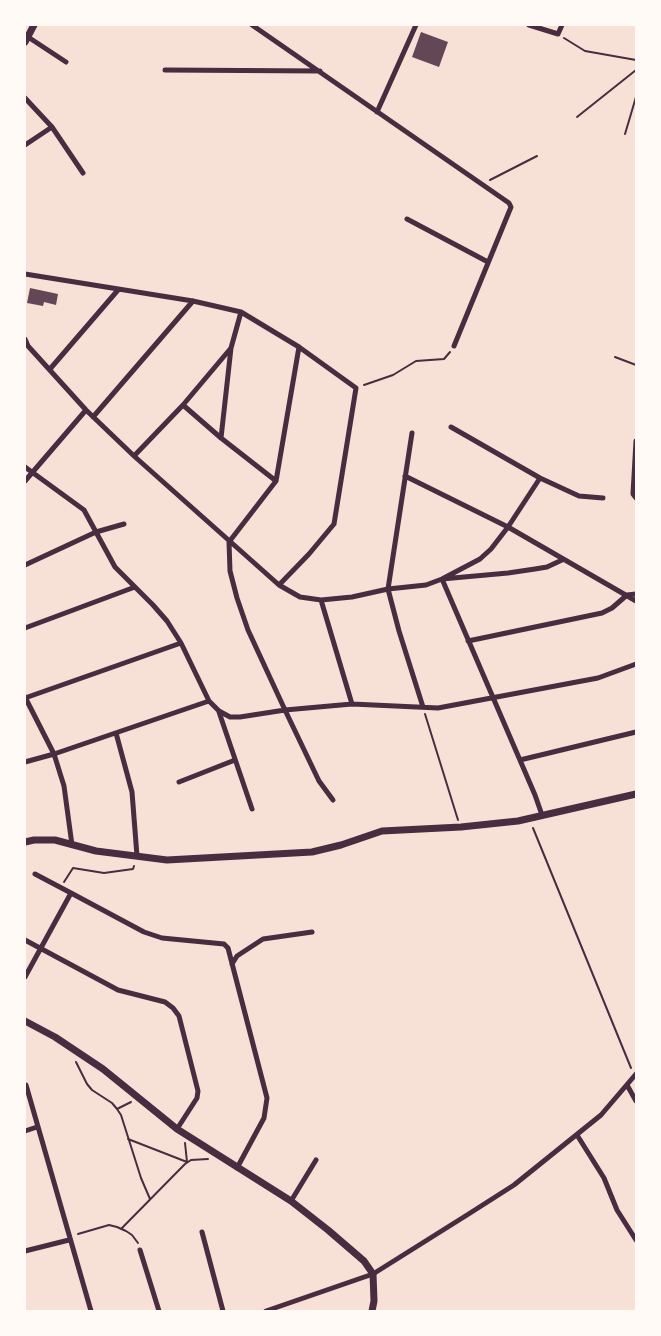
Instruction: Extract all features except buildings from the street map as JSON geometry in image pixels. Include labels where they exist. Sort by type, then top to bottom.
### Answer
[{"type":"street","points":[[34,25],[27,40],[66,62]]},
{"type":"street","points":[[252,25],[509,203],[511,207],[454,346]]},
{"type":"street","points":[[377,112],[416,25]]},
{"type":"street","points":[[529,25],[558,34],[562,25]]},
{"type":"street","points":[[165,70],[320,71]]},
{"type":"street","points":[[25,98],[52,127],[83,173]]},
{"type":"street","points":[[25,145],[52,127]]},
{"type":"street","points":[[407,219],[488,262]]},
{"type":"street","points":[[25,274],[193,301],[242,312],[299,347],[356,388],[334,524],[280,585]]},
{"type":"street","points":[[50,370],[118,290]]},
{"type":"street","points":[[93,417],[193,301]]},
{"type":"street","points":[[221,438],[231,348],[242,312]]},
{"type":"street","points":[[25,339],[28,346],[86,410],[134,456],[229,542],[280,585],[300,597],[321,600],[352,597],[388,589],[426,585],[442,579],[480,559],[491,549],[540,478]]},
{"type":"street","points":[[299,347],[276,482],[229,542],[230,570],[248,630],[319,781],[333,800]]},
{"type":"street","points":[[134,456],[183,405],[231,348]]},
{"type":"street","points":[[183,405],[276,482]]},
{"type":"street","points":[[25,481],[86,410]]},
{"type":"street","points":[[451,427],[540,478],[579,496],[603,498]]},
{"type":"street","points":[[412,433],[388,589],[423,707]]},
{"type":"street","points":[[636,441],[633,494],[636,498]]},
{"type":"street","points":[[25,467],[84,510],[115,567],[167,621],[181,643],[210,701],[219,711],[230,716],[240,717],[285,710],[352,704],[438,708],[598,678],[636,664]]},
{"type":"street","points":[[405,476],[508,527],[562,560],[636,601]]},
{"type":"street","points":[[25,565],[96,532],[124,524]]},
{"type":"street","points":[[442,579],[535,569],[546,567],[562,560]]},
{"type":"street","points":[[442,579],[494,698],[542,816]]},
{"type":"street","points":[[25,628],[135,586]]},
{"type":"street","points":[[468,641],[602,613],[612,608],[627,595],[636,594]]},
{"type":"street","points":[[321,600],[352,704]]},
{"type":"street","points":[[72,845],[64,786],[54,754],[25,697],[181,643]]},
{"type":"street","points":[[25,762],[210,701]]},
{"type":"street","points":[[219,711],[252,809]]},
{"type":"street","points":[[520,760],[636,732]]},
{"type":"street","points":[[116,733],[132,792],[137,856]]},
{"type":"street","points":[[179,782],[235,760]]},
{"type":"street","points":[[25,842],[55,840],[96,851],[166,860],[312,852],[341,845],[382,831],[461,827],[518,821],[636,794]]},
{"type":"street","points":[[35,874],[144,932],[162,938],[224,944],[228,948],[268,1098],[264,1118],[237,1168]]},
{"type":"street","points":[[25,977],[71,893]]},
{"type":"street","points":[[232,964],[237,956],[263,939],[312,932]]},
{"type":"street","points":[[25,940],[118,990],[165,1002],[173,1008],[179,1016],[198,1091],[197,1098],[177,1129]]},
{"type":"street","points":[[25,1021],[55,1037],[103,1069],[177,1129],[290,1201],[328,1230],[364,1261],[373,1274],[374,1301],[372,1311]]},
{"type":"street","points":[[266,1311],[373,1274],[514,1184],[601,1115],[635,1075]]},
{"type":"street","points":[[26,1085],[91,1311]]},
{"type":"street","points":[[628,1085],[636,1101]]},
{"type":"street","points":[[25,1131],[38,1127]]},
{"type":"street","points":[[577,1135],[604,1178],[617,1210],[636,1240]]},
{"type":"street","points":[[290,1201],[316,1160]]},
{"type":"street","points":[[202,1232],[223,1311]]},
{"type":"street","points":[[25,1251],[69,1238]]},
{"type":"street","points":[[140,1250],[159,1311]]},
{"type":"path","points":[[558,34],[585,51],[636,60]]},
{"type":"path","points":[[577,117],[636,70]]},
{"type":"path","points":[[624,134],[636,97]]},
{"type":"path","points":[[482,184],[537,156]]},
{"type":"path","points":[[356,388],[393,376],[416,361],[444,359],[454,346]]},
{"type":"path","points":[[615,357],[636,365]]},
{"type":"path","points":[[423,707],[461,827]]},
{"type":"path","points":[[529,818],[635,1075]]},
{"type":"path","points":[[61,887],[73,868],[104,873],[133,869],[137,856]]},
{"type":"path","points":[[76,1063],[92,1090],[112,1103],[117,1109],[150,1199]]},
{"type":"path","points":[[117,1109],[138,1098]]},
{"type":"path","points":[[184,1134],[187,1162]]},
{"type":"path","points":[[128,1139],[187,1162]]},
{"type":"path","points":[[121,1229],[187,1162],[210,1159]]},
{"type":"path","points":[[69,1238],[109,1226],[121,1229],[132,1235],[137,1240],[140,1250]]}]
